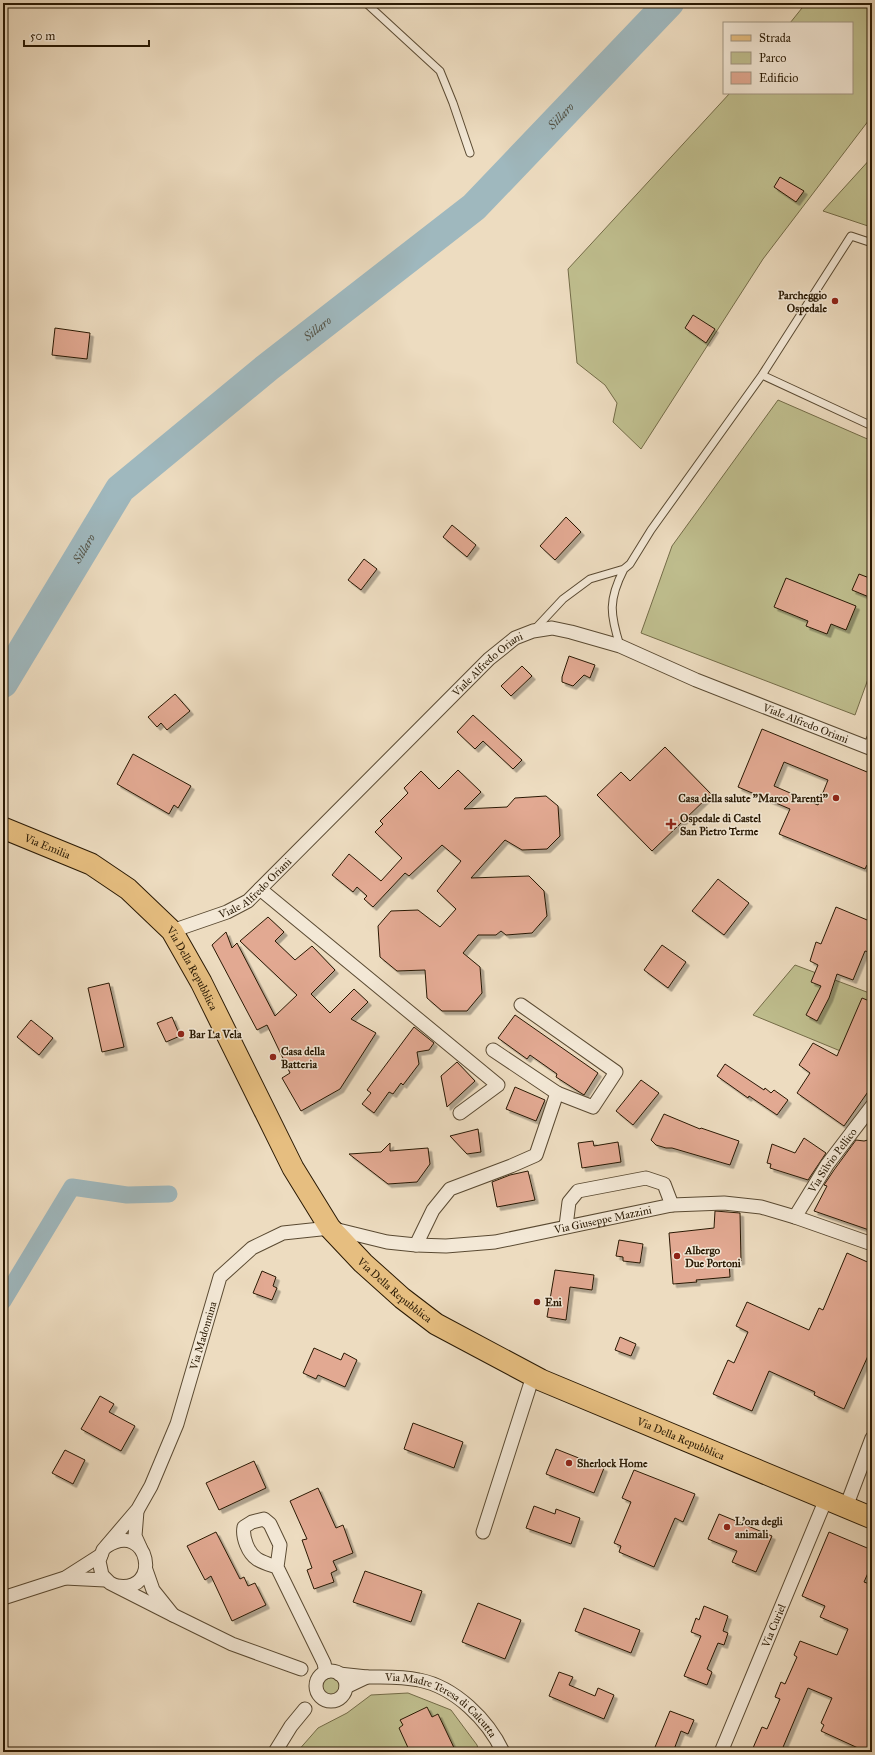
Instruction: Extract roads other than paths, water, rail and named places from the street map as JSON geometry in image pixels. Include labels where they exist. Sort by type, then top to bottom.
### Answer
[{"type":"main road","name":"Via Emilia","points":[[3,828],[91,864]]},
{"type":"main road","name":"Via Della Repubblica","points":[[91,864],[128,889],[172,931],[201,982],[293,1168],[330,1228],[363,1263],[402,1298],[436,1324],[533,1376],[619,1414],[872,1518]]},
{"type":"street","name":"Viale Alfredo Oriani","points":[[172,931],[227,912],[248,901],[489,659],[515,638],[533,631],[552,628],[620,646],[696,680],[869,748]]},
{"type":"street","points":[[260,889],[498,1085],[460,1113]]},
{"type":"street","points":[[493,1050],[557,1093],[593,1107],[616,1072],[520,1005]]},
{"type":"street","points":[[416,1245],[433,1210],[450,1189],[536,1155],[557,1093]]},
{"type":"street","name":"Via Silvio Pellico","points":[[795,1217],[827,1165],[872,1106]]},
{"type":"street","points":[[858,1124],[872,1122]]},
{"type":"street","points":[[566,1226],[569,1202],[578,1191],[646,1178],[664,1184],[672,1205]]},
{"type":"street","name":"Via Giuseppe Mazzini","points":[[330,1228],[387,1242],[446,1246],[495,1242],[672,1205],[724,1203],[761,1207],[795,1217],[872,1244]]},
{"type":"street","name":"Via Madonnina","points":[[138,1509],[151,1486],[178,1424],[220,1277],[252,1248],[283,1232],[330,1228]]},
{"type":"street","points":[[483,1532],[533,1376]]},
{"type":"street","points":[[846,1507],[872,1438]]},
{"type":"street","name":"Via Curiel","points":[[721,1752],[826,1499]]},
{"type":"street","points":[[138,1509],[135,1524],[135,1536],[144,1554],[146,1570],[153,1590],[173,1615]]},
{"type":"street","points":[[138,1509],[104,1550],[99,1568],[110,1583],[232,1644],[301,1669],[320,1680]]},
{"type":"street","points":[[3,1598],[65,1578],[114,1542],[127,1540],[140,1547]]},
{"type":"street","points":[[276,1752],[290,1726],[305,1709],[320,1680],[330,1671],[339,1674],[343,1678],[346,1687],[338,1700],[328,1701],[319,1696],[320,1680],[324,1663],[277,1568]]},
{"type":"street","points":[[65,1578],[130,1586],[142,1577],[146,1570]]},
{"type":"street","name":"Via Madre Teresa di Calcutta","points":[[339,1674],[367,1677],[397,1677],[420,1680],[435,1684],[455,1696],[473,1710],[497,1740],[503,1752]]},
{"type":"street","name":"Via Madre Teresa di Calcutta","points":[[346,1687],[367,1677]]},
{"type":"street","points":[[305,1709],[323,1699]]},
{"type":"lane","points":[[366,3],[440,71],[454,103],[470,153]]},
{"type":"lane","points":[[533,631],[563,599],[590,579],[624,569],[630,564],[651,530],[762,376],[851,236],[872,243]]},
{"type":"lane","points":[[762,376],[872,426]]},
{"type":"lane","points":[[620,646],[613,624],[611,607],[615,587],[624,569]]},
{"type":"lane","points":[[869,748],[872,735]]},
{"type":"waterway","name":"Sillaro","points":[[3,683],[120,489],[268,367],[474,207],[669,3]]},
{"type":"waterway","points":[[3,1301],[72,1187],[127,1195],[169,1194]]},
{"type":"place","name":"Parcheggio Ospedale","points":[[835,301]]},
{"type":"place","name":"Casa della salute \"Marco Parenti\"","points":[[836,798]]},
{"type":"place","name":"Ospedale di Castel San Pietro Terme","points":[[671,824]]},
{"type":"place","name":"Bar La Vela","points":[[181,1034]]},
{"type":"place","name":"Casa della Batteria","points":[[273,1057]]},
{"type":"place","name":"Albergo Due Portoni","points":[[677,1256]]},
{"type":"place","name":"Eni","points":[[537,1302]]},
{"type":"place","name":"Sherlock Home","points":[[569,1463]]},
{"type":"place","name":"L'ora degli animali","points":[[727,1527]]}]
